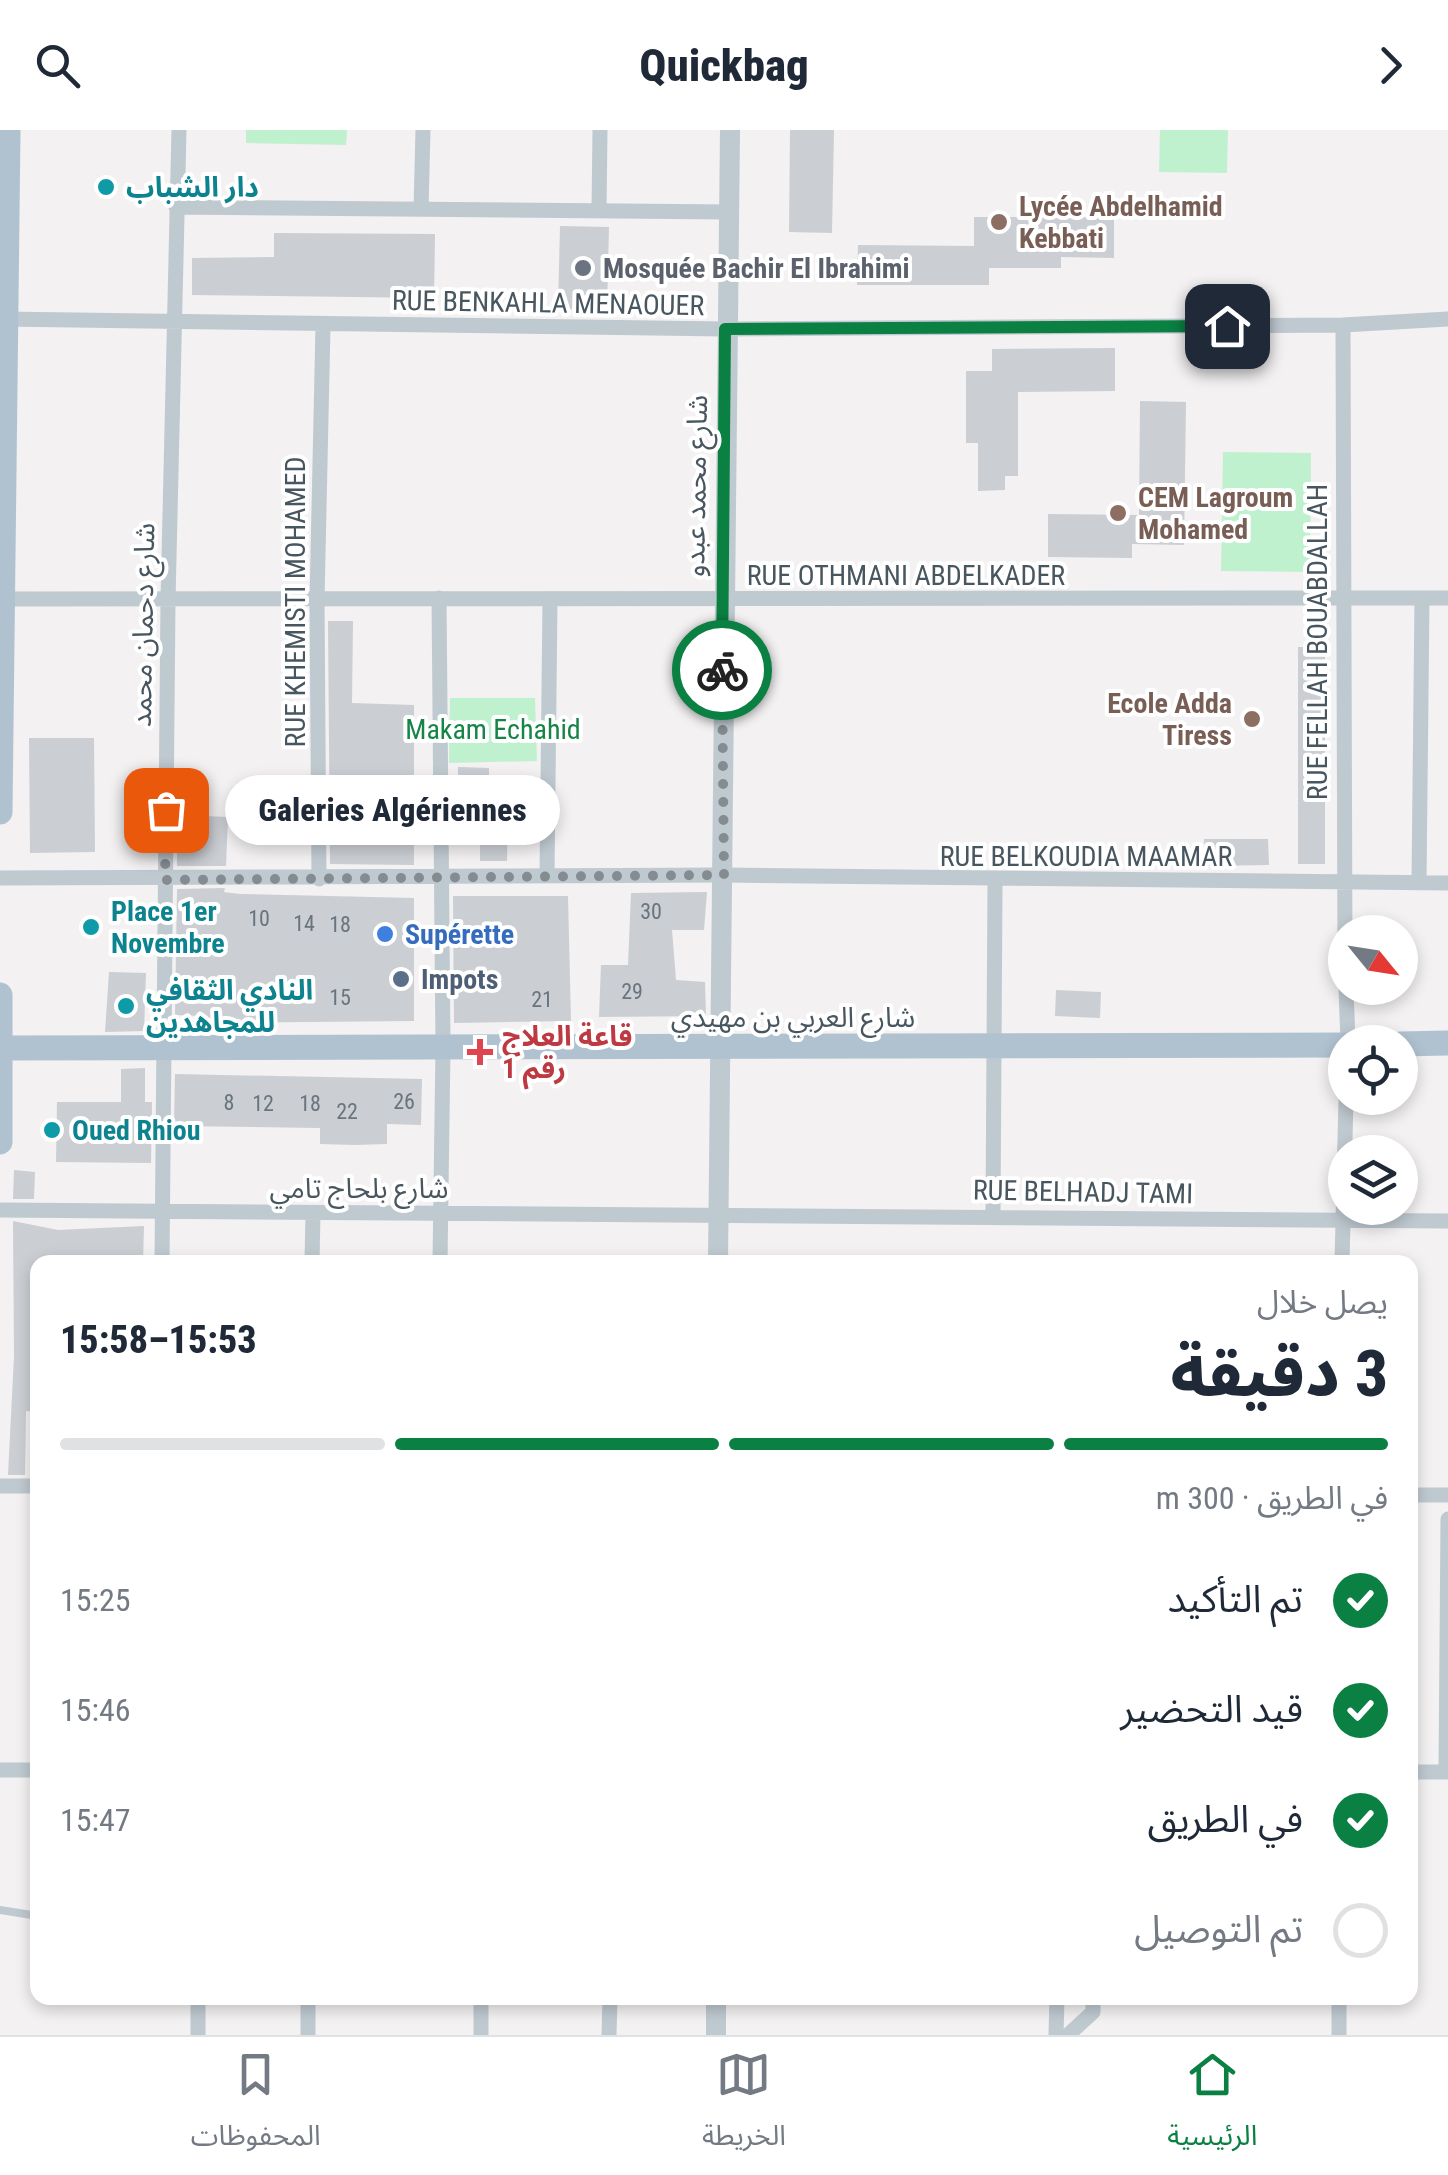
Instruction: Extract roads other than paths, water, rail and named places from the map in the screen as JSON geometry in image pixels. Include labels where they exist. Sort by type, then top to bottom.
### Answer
[{"type":"main road","points":[[0,812],[8,130]]},
{"type":"main road","points":[[0,994],[0,1142]]},
{"type":"main road","name":"شارع العربي بن مهيدي","points":[[1,1048],[994,1049],[1328,1044]]},
{"type":"main road","points":[[1418,1044],[1448,1044]]},
{"type":"street","name":"شارع دحمان محمد","points":[[162,1255],[172,324],[179,130]]},
{"type":"street","points":[[421,209],[422,130]]},
{"type":"street","points":[[600,130],[600,211]]},
{"type":"street","name":"شارع محمد عبدو","points":[[718,1255],[730,130]]},
{"type":"street","points":[[176,207],[729,212]]},
{"type":"street","name":"RUE BENKAHLA MENAOUER","points":[[4,318],[172,324],[725,329],[1343,324],[1448,319]]},
{"type":"street","name":"RUE FELLAH BOUABDALLAH","points":[[1343,324],[1340,599],[1343,915]]},
{"type":"street","name":"RUE KHEMISTI MOHAMED","points":[[319,878],[317,600],[324,326]]},
{"type":"street","name":"RUE OTHMANI ABDELKADER","points":[[2,598],[1448,598]]},
{"type":"street","points":[[438,598],[444,1046],[440,1255]]},
{"type":"street","points":[[1419,883],[1422,598]]},
{"type":"street","points":[[548,876],[550,599]]},
{"type":"street","name":"RUE BELKOUDIA MAAMAR","points":[[0,878],[724,875],[996,882],[1448,883]]},
{"type":"street","points":[[993,1216],[996,882]]},
{"type":"street","name":"شارع بلحاج تامي","points":[[0,1210],[718,1215]]},
{"type":"street","points":[[312,1213],[312,1255]]},
{"type":"street","name":"RUE BELHADJ TAMI","points":[[718,1215],[1328,1220]]},
{"type":"street","name":"RUE BELHADJ TAMI","points":[[1418,1221],[1448,1221]]},
{"type":"street","points":[[1342,1225],[1342,1255]]},
{"type":"street","points":[[0,1486],[30,1486]]},
{"type":"street","points":[[1418,1494],[1448,1495]]},
{"type":"street","points":[[1418,1772],[1447,1772],[1448,1519]]},
{"type":"street","points":[[0,1770],[30,1770]]},
{"type":"street","points":[[198,2005],[198,2035]]},
{"type":"street","points":[[308,2005],[308,2035]]},
{"type":"street","points":[[481,2005],[481,2035]]},
{"type":"street","points":[[609,2035],[610,2005]]},
{"type":"street","points":[[716,2005],[716,2035]]},
{"type":"street","points":[[1056,2035],[1057,2005]]},
{"type":"street","points":[[1068,2035],[1093,2012],[1094,2005]]},
{"type":"street","points":[[1339,2005],[1339,2035]]},
{"type":"lane","points":[[0,1910],[30,1915]]},
{"type":"place","name":"دار الشباب","points":[[106,187]]},
{"type":"place","name":"Lycée Abdelhamid Kebbati","points":[[999,222]]},
{"type":"place","name":"Mosquée Bachir El Ibrahimi","points":[[583,268]]},
{"type":"place","name":"CEM Lagroum Mohamed","points":[[1118,513]]},
{"type":"place","name":"Ecole Adda Tiress","points":[[1252,719]]},
{"type":"place","name":"Galeries Algériennes","points":[[166,810]]},
{"type":"place","name":"Place 1er Novembre","points":[[91,927]]},
{"type":"place","name":"Supérette","points":[[385,934]]},
{"type":"place","name":"Impots","points":[[401,979]]},
{"type":"place","name":"النادي الثقافي للمجاهدين","points":[[126,1006]]},
{"type":"place","name":"قاعة العلاج رقم 1","points":[[480,1052]]},
{"type":"place","name":"Oued Rhiou","points":[[52,1130]]},
{"type":"park label","name":"Makam Echahid","points":[[493,729]]}]
